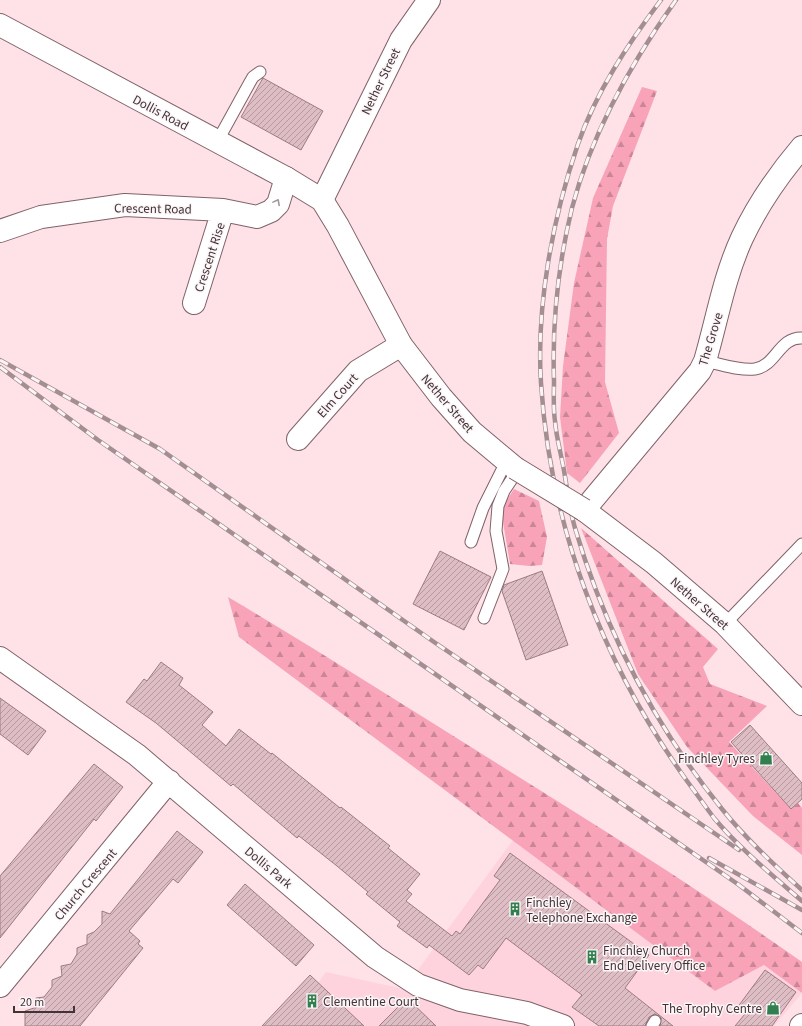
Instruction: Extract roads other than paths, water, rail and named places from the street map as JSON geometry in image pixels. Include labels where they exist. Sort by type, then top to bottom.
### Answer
[{"type":"street","name":"Nether Street","points":[[429,0],[401,40],[322,200],[338,226],[401,345],[441,397],[472,432],[513,467],[584,510],[654,563],[725,624],[802,704]]},
{"type":"street","name":"Dollis Road","points":[[0,25],[286,178],[322,200]]},
{"type":"street","name":"The Grove","points":[[584,510],[700,371],[706,361],[726,282],[742,239],[761,205],[802,146]]},
{"type":"street","name":"Crescent Road","points":[[0,231],[41,217],[126,205],[223,210],[257,217],[271,211],[278,204],[286,178]]},
{"type":"street","name":"Crescent Rise","points":[[194,303],[223,210]]},
{"type":"street","name":"Elm Court","points":[[298,439],[358,371],[401,345]]},
{"type":"street","name":"Dollis Park","points":[[0,658],[137,755],[375,957],[418,985],[460,1000],[527,1013],[563,1026]]},
{"type":"street","name":"Church Crescent","points":[[0,986],[169,781]]},
{"type":"lane","points":[[218,142],[253,77],[260,72]]},
{"type":"lane","points":[[706,361],[744,369],[755,369],[763,367],[789,340],[802,338]]},
{"type":"lane","points":[[471,542],[483,508],[513,467]]},
{"type":"lane","points":[[484,618],[503,570],[496,531],[498,506],[513,467]]},
{"type":"lane","points":[[725,624],[802,544]]},
{"type":"railway","points":[[661,0],[625,51],[603,87],[585,125],[561,201],[548,262],[541,323],[541,383],[546,437],[556,489],[569,541],[586,592],[606,642],[630,690],[657,736],[714,818],[745,851],[802,901]]},
{"type":"railway","points":[[676,0],[644,48],[615,99],[590,152],[572,208],[563,251],[555,315],[554,416],[556,432],[573,520],[587,566],[617,640],[635,676],[654,711],[675,744],[722,809],[760,851],[802,890]]},
{"type":"railway","points":[[0,360],[160,449],[434,642],[739,850]]},
{"type":"railway","points":[[0,367],[98,440],[739,885],[802,933]]},
{"type":"railway","points":[[709,858],[802,910]]},
{"type":"place","name":"Finchley Tyres","points":[[766,758]]},
{"type":"place","name":"Finchley Telephone Exchange","points":[[515,909]]},
{"type":"place","name":"Finchley Church End Delivery Office","points":[[592,957]]},
{"type":"place","name":"Clementine Court","points":[[312,1001]]},
{"type":"place","name":"The Trophy Centre","points":[[773,1008]]}]
